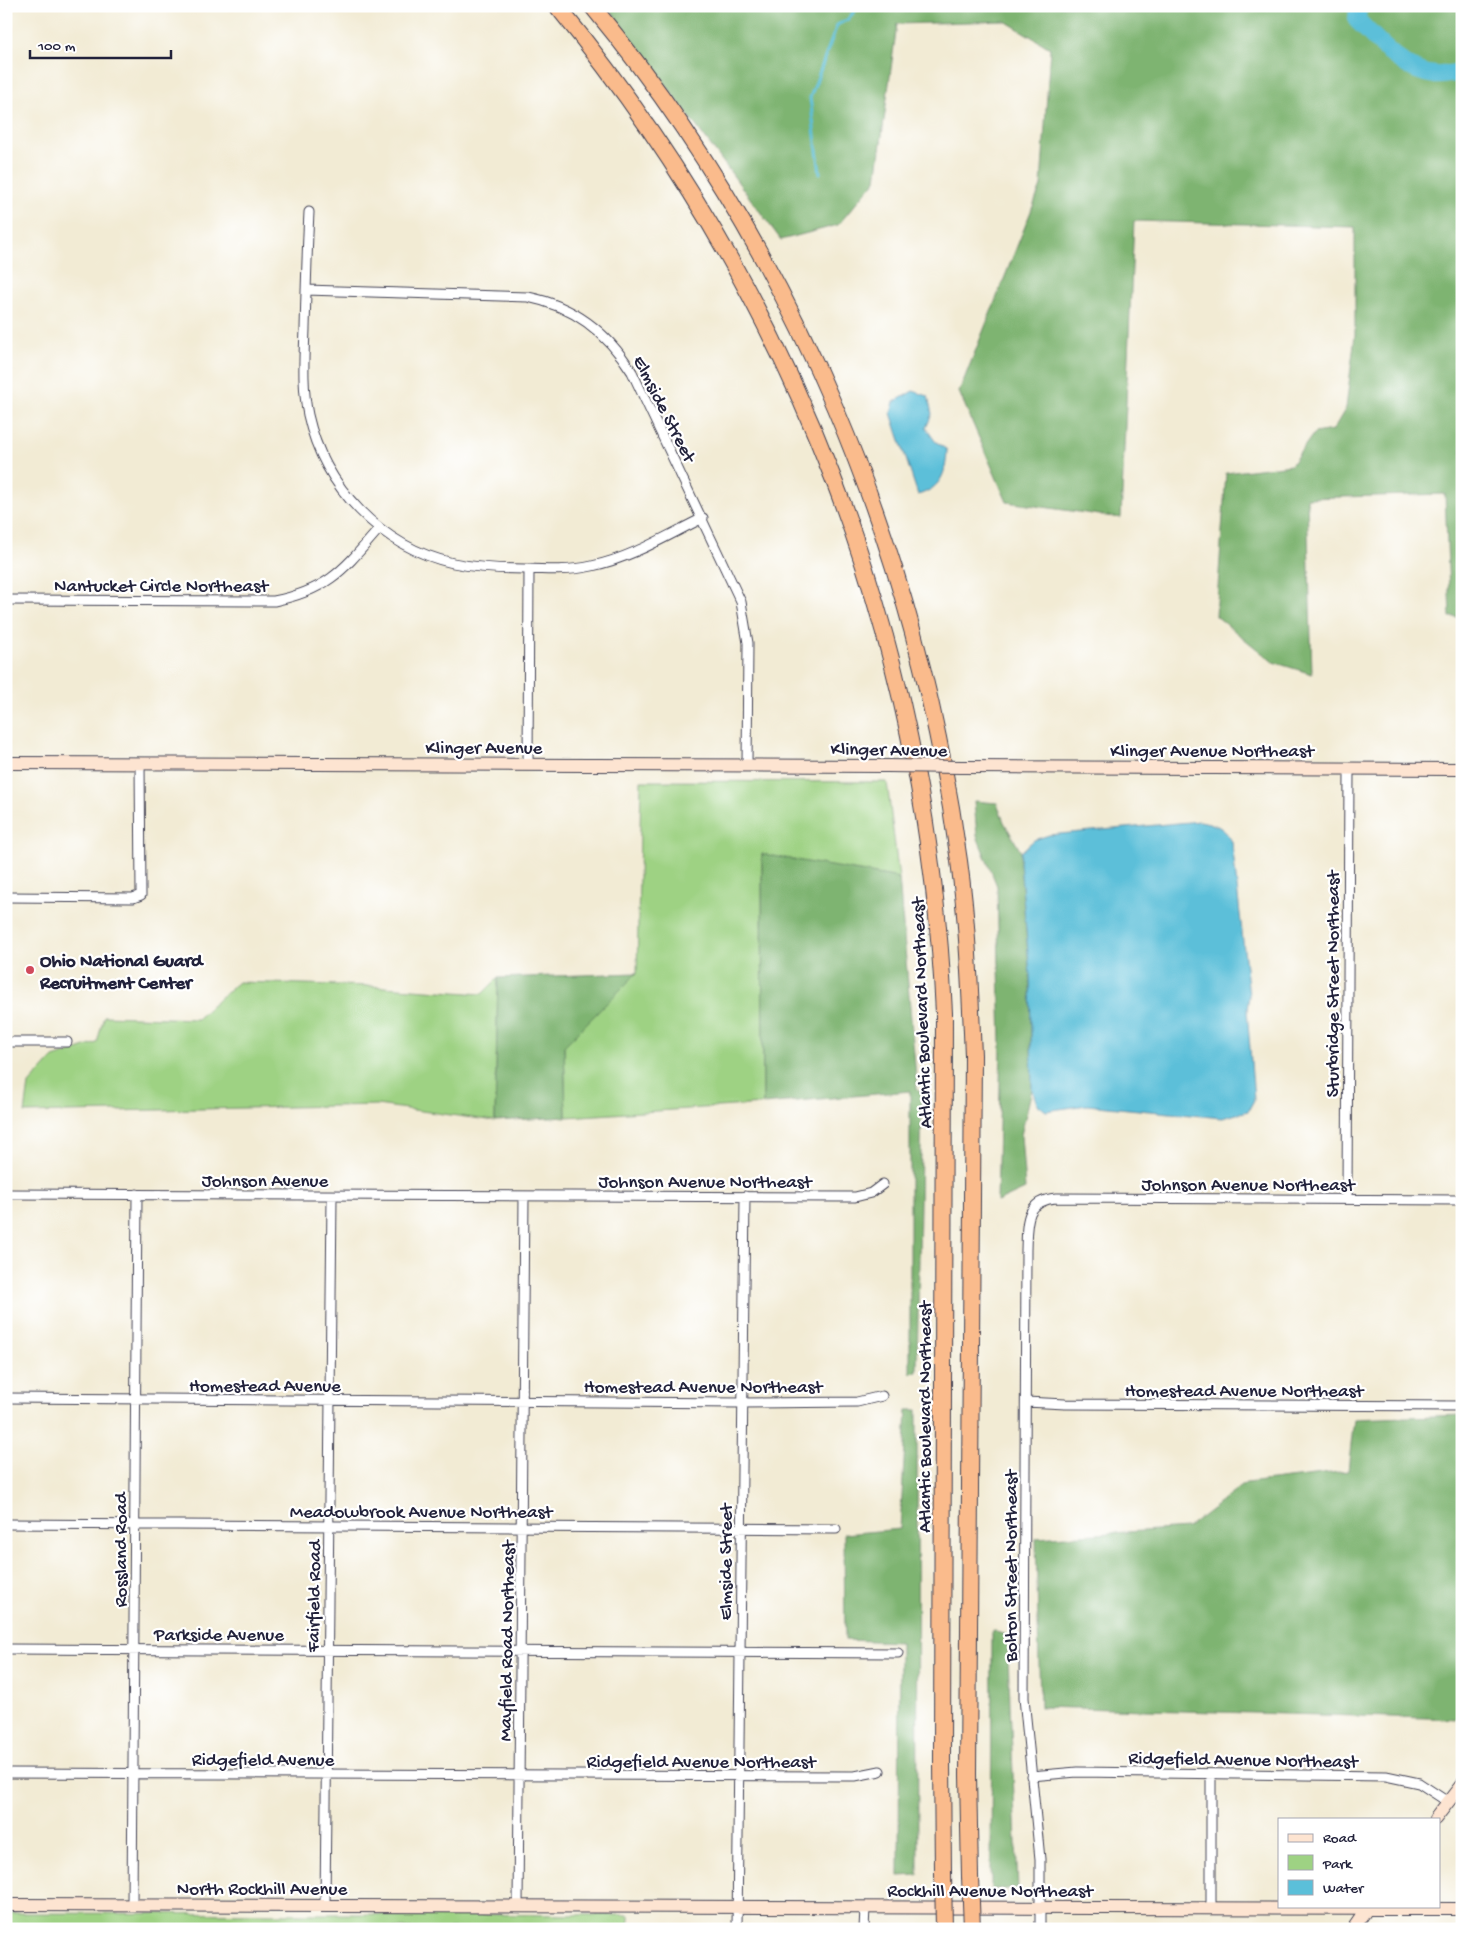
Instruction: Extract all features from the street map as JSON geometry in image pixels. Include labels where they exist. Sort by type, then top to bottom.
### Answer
[{"type":"highway","name":"Atlantic Boulevard Northeast","points":[[557,6],[624,92],[681,176],[726,250],[775,343],[818,438],[856,537],[881,617],[907,723],[930,847],[939,935],[944,1013],[942,1750],[944,1929]]},
{"type":"highway","points":[[592,6],[660,95],[718,183],[768,268],[801,333],[849,440],[883,533],[912,626],[933,711],[959,862],[966,924],[972,1046],[968,1768],[972,1929]]},
{"type":"street","points":[[309,212],[304,387],[312,428],[322,455],[335,480],[351,502],[379,528],[412,548],[451,563],[479,567],[529,569],[578,568],[605,562],[703,518]]},
{"type":"street","name":"Elmside Street","points":[[306,290],[514,295],[548,302],[574,314],[602,334],[624,360],[703,518],[736,589],[745,615],[748,643],[747,765]]},
{"type":"street","name":"Nantucket Circle Northeast","points":[[6,600],[274,601],[303,594],[334,577],[379,528]]},
{"type":"street","points":[[528,766],[529,569]]},
{"type":"street","name":"Klinger Avenue","points":[[6,763],[961,767]]},
{"type":"street","points":[[6,898],[132,898],[141,895],[140,764]]},
{"type":"street","name":"Klinger Avenue Northeast","points":[[961,767],[1462,769]]},
{"type":"street","name":"Sturbridge Street Northeast","points":[[1347,1200],[1349,769]]},
{"type":"street","points":[[6,1042],[67,1042]]},
{"type":"street","name":"Johnson Avenue Northeast","points":[[524,1196],[855,1197],[871,1193],[883,1184]]},
{"type":"street","name":"Johnson Avenue","points":[[6,1194],[524,1196]]},
{"type":"street","name":"Rossland Road","points":[[132,1905],[137,1194]]},
{"type":"street","name":"Fairfield Road","points":[[325,1906],[332,1196]]},
{"type":"street","name":"Mayfield Road Northeast","points":[[518,1906],[523,1527],[524,1196]]},
{"type":"street","name":"Elmside Street","points":[[737,1929],[745,1196]]},
{"type":"street","name":"Johnson Avenue Northeast","points":[[1035,1204],[1044,1199],[1056,1198],[1462,1200]]},
{"type":"street","name":"Bolton Street Northeast","points":[[1035,1204],[1029,1216],[1026,1229],[1024,1698],[1040,1859],[1040,1929]]},
{"type":"street","name":"Homestead Avenue Northeast","points":[[524,1400],[742,1403],[857,1402],[882,1396]]},
{"type":"street","name":"Homestead Avenue","points":[[6,1398],[524,1400]]},
{"type":"street","name":"Homestead Avenue Northeast","points":[[1026,1402],[1066,1404],[1462,1406]]},
{"type":"street","name":"Meadowbrook Avenue Northeast","points":[[6,1524],[836,1529]]},
{"type":"street","name":"Parkside Avenue","points":[[6,1649],[898,1652]]},
{"type":"street","name":"Ridgefield Avenue Northeast","points":[[520,1776],[855,1776],[880,1771]]},
{"type":"street","name":"Ridgefield Avenue Northeast","points":[[1031,1776],[1077,1772],[1386,1776],[1419,1783],[1448,1802]]},
{"type":"street","name":"Ridgefield Avenue","points":[[6,1773],[520,1776]]},
{"type":"street","points":[[1211,1774],[1211,1909]]},
{"type":"street","points":[[1436,1818],[1462,1784]]},
{"type":"street","name":"North Rockhill Avenue","points":[[6,1905],[518,1906]]},
{"type":"street","name":"Rockhill Avenue Northeast","points":[[518,1906],[1290,1908]]},
{"type":"street","points":[[864,1929],[865,1908]]},
{"type":"street","points":[[1353,1929],[1367,1908]]},
{"type":"street","name":"Rockhill Avenue Northeast","points":[[1415,1908],[1462,1909]]},
{"type":"green space","points":[[607,6],[1462,6],[1462,617],[1450,617],[1445,494],[1307,498],[1312,674],[1273,662],[1216,616],[1226,473],[1291,465],[1314,433],[1333,430],[1346,408],[1355,335],[1355,227],[1134,221],[1121,518],[1007,502],[959,392],[1041,186],[1050,48],[1005,21],[897,24],[876,180],[838,225],[781,240]]},
{"type":"green space","points":[[641,781],[887,782],[899,878],[762,855],[763,1104],[566,1117],[564,1046],[637,973]]},
{"type":"green space","points":[[974,801],[997,803],[1004,822],[1021,852],[1020,863],[1030,975],[1032,1089],[1021,1135],[1025,1189],[997,1202],[1001,1045],[997,886],[977,836]]},
{"type":"green space","points":[[762,854],[899,878],[917,1089],[922,1094],[917,1372],[910,1373],[910,1091],[763,1104]]},
{"type":"green space","points":[[637,973],[564,1046],[566,1117],[495,1121],[498,978]]},
{"type":"green space","points":[[498,978],[495,1121],[377,1105],[25,1113],[29,1084],[53,1058],[97,1043],[104,1016],[197,1019],[238,982],[370,986],[482,994]]},
{"type":"green space","points":[[907,1410],[917,1410],[918,1875],[899,1876],[900,1642],[845,1640],[844,1534],[900,1529]]},
{"type":"green space","points":[[1462,1415],[1462,1719],[1040,1707],[1036,1538],[1187,1528],[1246,1483],[1348,1471],[1354,1419]]},
{"type":"green space","points":[[992,1630],[1007,1634],[1018,1889],[991,1889]]},
{"type":"green space","points":[[6,1913],[629,1915],[629,1929],[6,1929]]},
{"type":"water","points":[[913,391],[928,396],[932,414],[926,428],[935,441],[947,450],[941,479],[932,488],[918,495],[891,413],[894,402]]},
{"type":"water","points":[[1200,821],[1219,827],[1232,842],[1249,995],[1247,1010],[1254,1100],[1248,1111],[1222,1118],[1087,1105],[1046,1111],[1037,1104],[1032,1089],[1030,975],[1020,863],[1021,852],[1034,840],[1049,835]]},
{"type":"waterway","points":[[820,173],[810,98],[837,25],[847,20],[859,6]]},
{"type":"waterway","points":[[1358,6],[1357,20],[1382,46],[1402,62],[1423,73],[1445,75],[1462,72]]},
{"type":"place","name":"Ohio National Guard Recruitment Center","points":[[30,970]]}]
